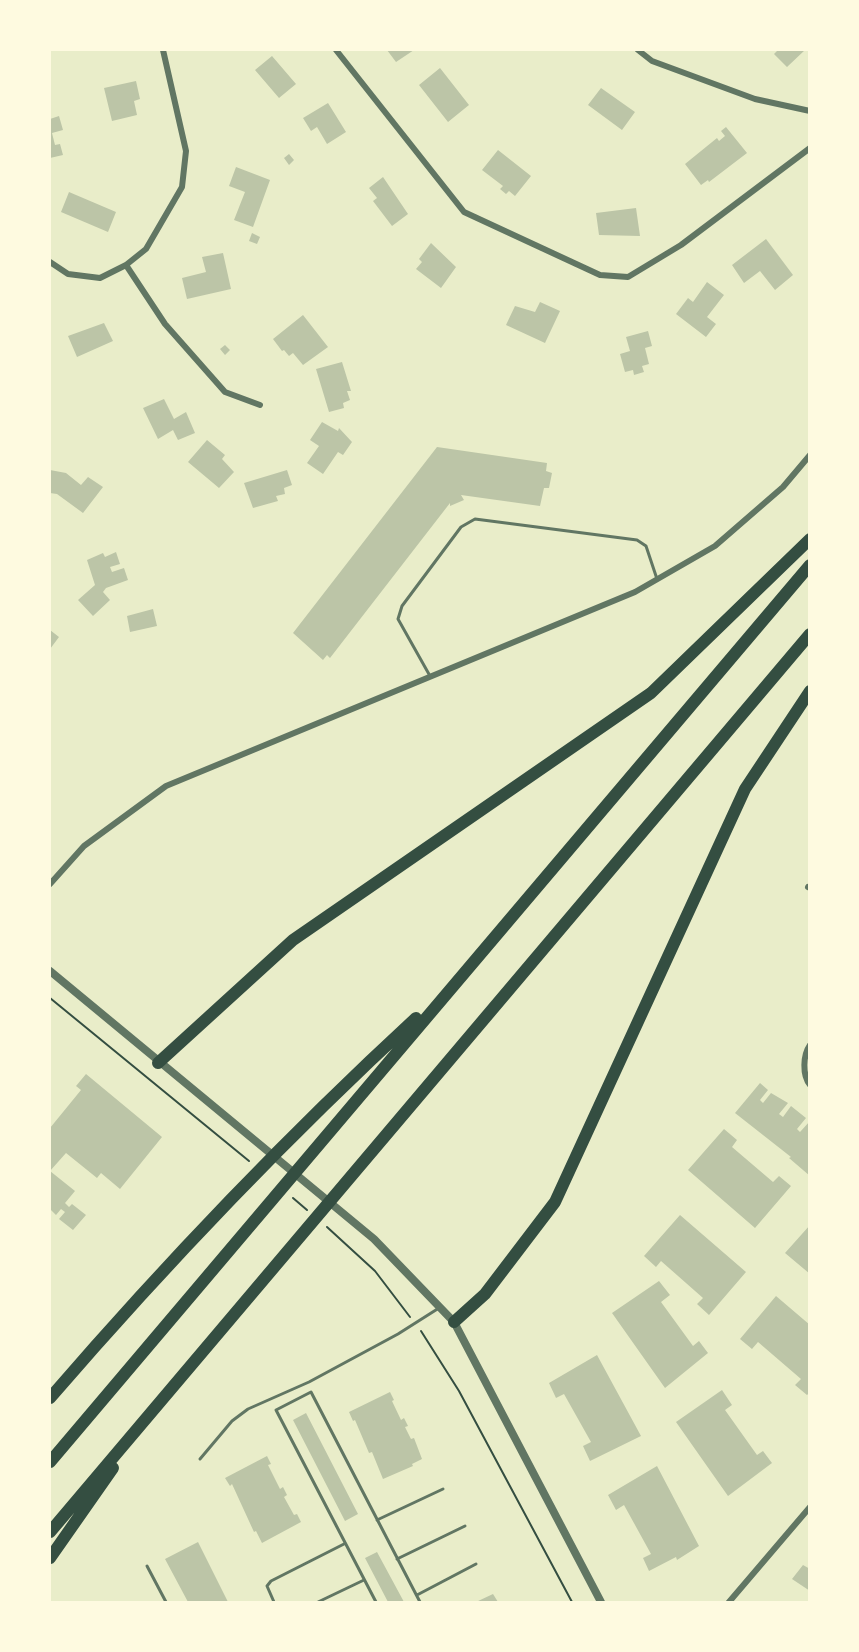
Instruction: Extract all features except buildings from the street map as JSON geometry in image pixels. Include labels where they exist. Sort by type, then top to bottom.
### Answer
[{"type":"highway","points":[[158,1063],[293,940],[651,693],[810,539]]},
{"type":"highway","points":[[50,1462],[810,565]]},
{"type":"highway","points":[[50,1532],[810,634]]},
{"type":"highway","points":[[454,1322],[485,1294],[555,1202],[745,789],[810,691]]},
{"type":"highway","points":[[50,1398],[172,1263],[338,1091],[454,983]]},
{"type":"highway","points":[[50,1558],[162,1400]]},
{"type":"street","points":[[50,262],[68,274],[100,278],[126,265],[146,249],[182,187],[186,151],[163,50]]},
{"type":"street","points":[[336,50],[464,212],[600,276],[628,277],[681,245],[810,148]]},
{"type":"street","points":[[638,50],[652,61],[755,99],[810,111]]},
{"type":"street","points":[[126,265],[165,324],[225,392],[260,405]]},
{"type":"street","points":[[50,884],[84,846],[166,786],[635,592],[715,546],[783,487],[810,455]]},
{"type":"street","points":[[50,971],[158,1063],[374,1239],[454,1322],[601,1602]]},
{"type":"street","points":[[810,1045],[807,1048],[805,1066],[806,1080],[810,1085]]},
{"type":"street","points":[[729,1602],[810,1507]]},
{"type":"lane","points":[[430,676],[399,619],[402,606],[461,527],[475,519],[637,540],[646,546],[657,579]]},
{"type":"lane","points":[[200,1459],[232,1421],[248,1409],[309,1382],[415,1323],[440,1306]]},
{"type":"lane","points":[[376,1602],[276,1410],[311,1392],[420,1602]]},
{"type":"lane","points":[[377,1521],[443,1489]]},
{"type":"lane","points":[[397,1559],[465,1526]]},
{"type":"lane","points":[[274,1602],[267,1586],[271,1581],[344,1544]]},
{"type":"lane","points":[[416,1595],[476,1564]]},
{"type":"lane","points":[[147,1566],[166,1602]]},
{"type":"lane","points":[[318,1602],[364,1580]]},
{"type":"path","points":[[50,998],[250,1162]]},
{"type":"path","points":[[293,1198],[310,1213]]},
{"type":"path","points":[[319,1220],[362,1256],[415,1323],[459,1391],[572,1602]]}]
